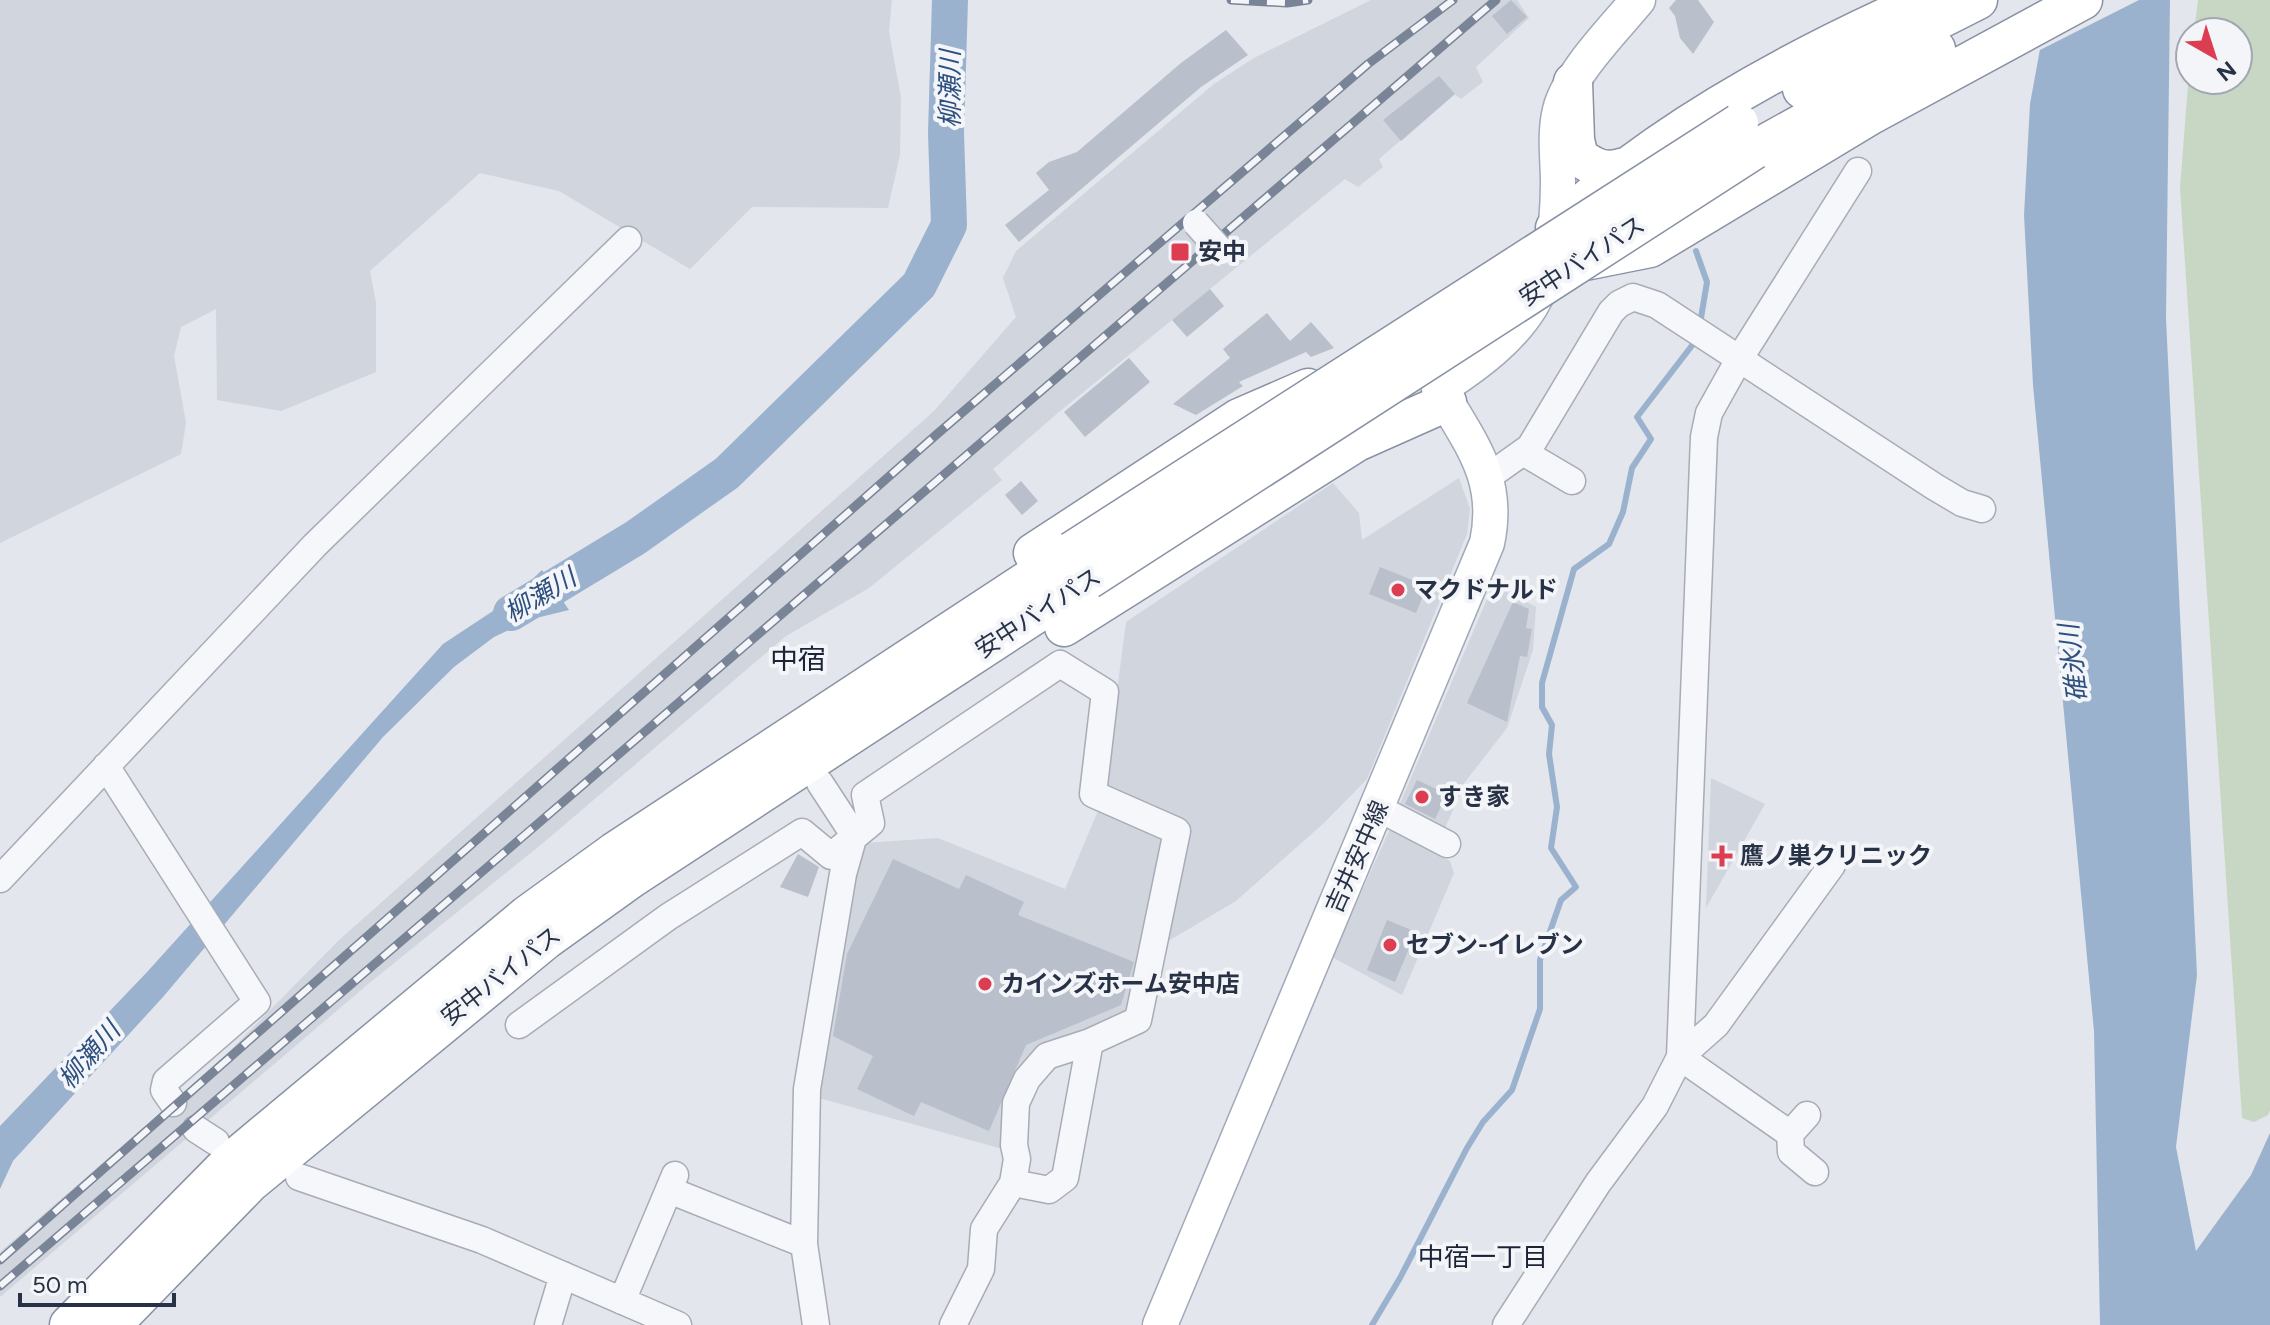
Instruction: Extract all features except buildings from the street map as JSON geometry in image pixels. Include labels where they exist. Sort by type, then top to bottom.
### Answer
[{"type":"highway","points":[[1555,228],[1625,167],[1852,31],[1924,0]]},
{"type":"highway","name":"安中バイパス","points":[[69,1325],[229,1163],[527,915],[614,852],[1080,566],[1747,137],[2035,0]]},
{"type":"highway","points":[[1561,266],[1650,248],[1776,170],[1989,21],[2083,0]]},
{"type":"highway","points":[[1573,82],[1575,140],[1579,157],[1609,172],[1625,167]]},
{"type":"highway","points":[[527,915],[670,792],[1239,418],[1305,388],[1341,385],[1443,395]]},
{"type":"highway","points":[[456,1011],[820,783],[1241,513],[1357,442],[1443,395]]},
{"type":"highway","points":[[1194,448],[1241,513]]},
{"type":"highway","name":"安中バイパス","points":[[112,1325],[250,1183],[456,1011],[632,878],[1080,566]]},
{"type":"main road","points":[[1443,395],[1489,381],[1534,342],[1554,308],[1561,266],[1555,228],[1556,137],[1560,108],[1573,82],[1638,0]]},
{"type":"main road","points":[[1443,395],[1522,322],[1542,288],[1555,228]]},
{"type":"main road","name":"吉井安中線","points":[[1160,1325],[1481,563],[1492,513],[1488,477],[1443,395]]},
{"type":"street","points":[[1680,1057],[1704,437],[1709,413],[1738,361],[1858,171]]},
{"type":"street","points":[[1196,223],[1221,251]]},
{"type":"street","points":[[0,879],[315,545],[628,240]]},
{"type":"street","points":[[1488,477],[1530,447],[1611,312],[1627,299],[1648,300],[1935,487],[1962,503],[1982,509]]},
{"type":"street","points":[[1418,316],[1443,395]]},
{"type":"street","points":[[1523,452],[1572,481]]},
{"type":"street","points":[[519,1025],[668,917],[802,832],[831,856],[871,823],[865,795],[1060,664],[1105,692],[1093,794],[1177,831],[1138,1020],[1090,1042],[1047,1056],[1027,1079],[1016,1103],[1017,1159],[1013,1183],[984,1229],[981,1269],[953,1325]]},
{"type":"street","points":[[106,766],[257,1002],[166,1081],[164,1090],[173,1103]]},
{"type":"street","points":[[816,1325],[804,1244],[807,1089],[843,874],[854,835],[820,783]]},
{"type":"street","points":[[1378,808],[1447,844]]},
{"type":"street","points":[[1506,1325],[1598,1183],[1655,1106],[1680,1057],[1716,1025],[1832,865]]},
{"type":"street","points":[[1013,1183],[1049,1190],[1065,1178],[1090,1042]]},
{"type":"street","points":[[1680,1057],[1798,1125],[1791,1152],[1815,1172]]},
{"type":"street","points":[[299,1177],[482,1240],[678,1325]]},
{"type":"street","points":[[622,1301],[673,1182],[804,1244]]},
{"type":"street","points":[[548,1325],[563,1275]]},
{"type":"shaded area","points":[[0,0],[892,0],[889,32],[901,97],[900,155],[888,208],[752,207],[690,269],[559,191],[480,173],[370,271],[376,303],[376,372],[281,411],[217,400],[216,309],[181,327],[174,356],[186,423],[181,454],[0,543]]},
{"type":"shaded area","points":[[1371,0],[1517,0],[1529,18],[1476,67],[1483,82],[1461,99],[1454,94],[1379,159],[1383,167],[1358,187],[1345,179],[1059,412],[993,469],[1002,480],[869,588],[786,636],[543,843],[373,980],[0,1297],[0,1252],[221,1060],[338,941],[934,411],[1016,317],[1003,278],[1016,251],[1214,84],[1254,58]]},
{"type":"shaded area","points":[[1459,478],[1470,509],[1467,534],[1367,779],[1325,822],[1236,901],[1165,943],[1131,1013],[1044,1048],[1006,1150],[819,1098],[852,871],[864,843],[938,838],[1065,889],[1103,799],[1126,622],[1333,483],[1359,513],[1362,540]]},
{"type":"shaded area","points":[[1493,585],[1536,607],[1533,650],[1507,728],[1465,782],[1443,833],[1396,813]]},
{"type":"shaded area","name":"鷹ノ巣クリニック","points":[[1711,778],[1765,804],[1706,908]]},
{"type":"shaded area","points":[[1390,829],[1450,861],[1454,873],[1402,995],[1332,957]]},
{"type":"green space","points":[[2198,0],[2270,0],[2270,1110],[2268,1115],[2254,1122],[2242,1118],[2180,188],[2187,96],[2254,96],[2254,16],[2196,16]]},
{"type":"water","name":"碓氷川","points":[[2049,0],[2170,0],[2166,318],[2197,975],[2176,1147],[2196,1251],[2251,1175],[2270,1133],[2270,1325],[2100,1325],[2094,1031],[2033,385],[2024,215],[2030,104]]},
{"type":"water","points":[[542,570],[569,610],[532,619],[494,637],[454,667],[383,737],[163,997],[13,1161],[0,1189],[0,1126],[148,971],[443,644],[514,597]]},
{"type":"pier","points":[[2045,0],[2139,0],[2036,52]]},
{"type":"waterway","name":"柳瀬川","points":[[511,613],[635,538],[727,473],[919,285],[949,225],[946,133],[950,0]]},
{"type":"waterway","points":[[1696,251],[1707,282],[1700,324]]},
{"type":"waterway","points":[[1372,1325],[1400,1278],[1467,1148],[1483,1122],[1512,1090],[1540,1009],[1540,960],[1561,900],[1576,887],[1551,848],[1557,807],[1549,754],[1552,725],[1542,707],[1542,683],[1574,569],[1609,544],[1623,512],[1632,468],[1651,439],[1637,417],[1697,339]]},
{"type":"railway","points":[[1231,0],[1287,3],[1308,0]]},
{"type":"railway","points":[[0,1260],[936,435],[1368,64],[1453,0]]},
{"type":"railway","points":[[0,1286],[1496,0]]},
{"type":"place","name":"安中","points":[[1180,252]]},
{"type":"place","name":"マクドナルド","points":[[1398,590]]},
{"type":"place","name":"すき家","points":[[1422,797]]},
{"type":"place","name":"鷹ノ巣クリニック","points":[[1722,856]]},
{"type":"place","name":"セブン-イレブン","points":[[1390,945]]},
{"type":"place","name":"カインズホーム安中店","points":[[985,984]]},
{"type":"district","name":"中宿","points":[[798,659]]},
{"type":"district","name":"中宿一丁目","points":[[1483,1257]]}]
